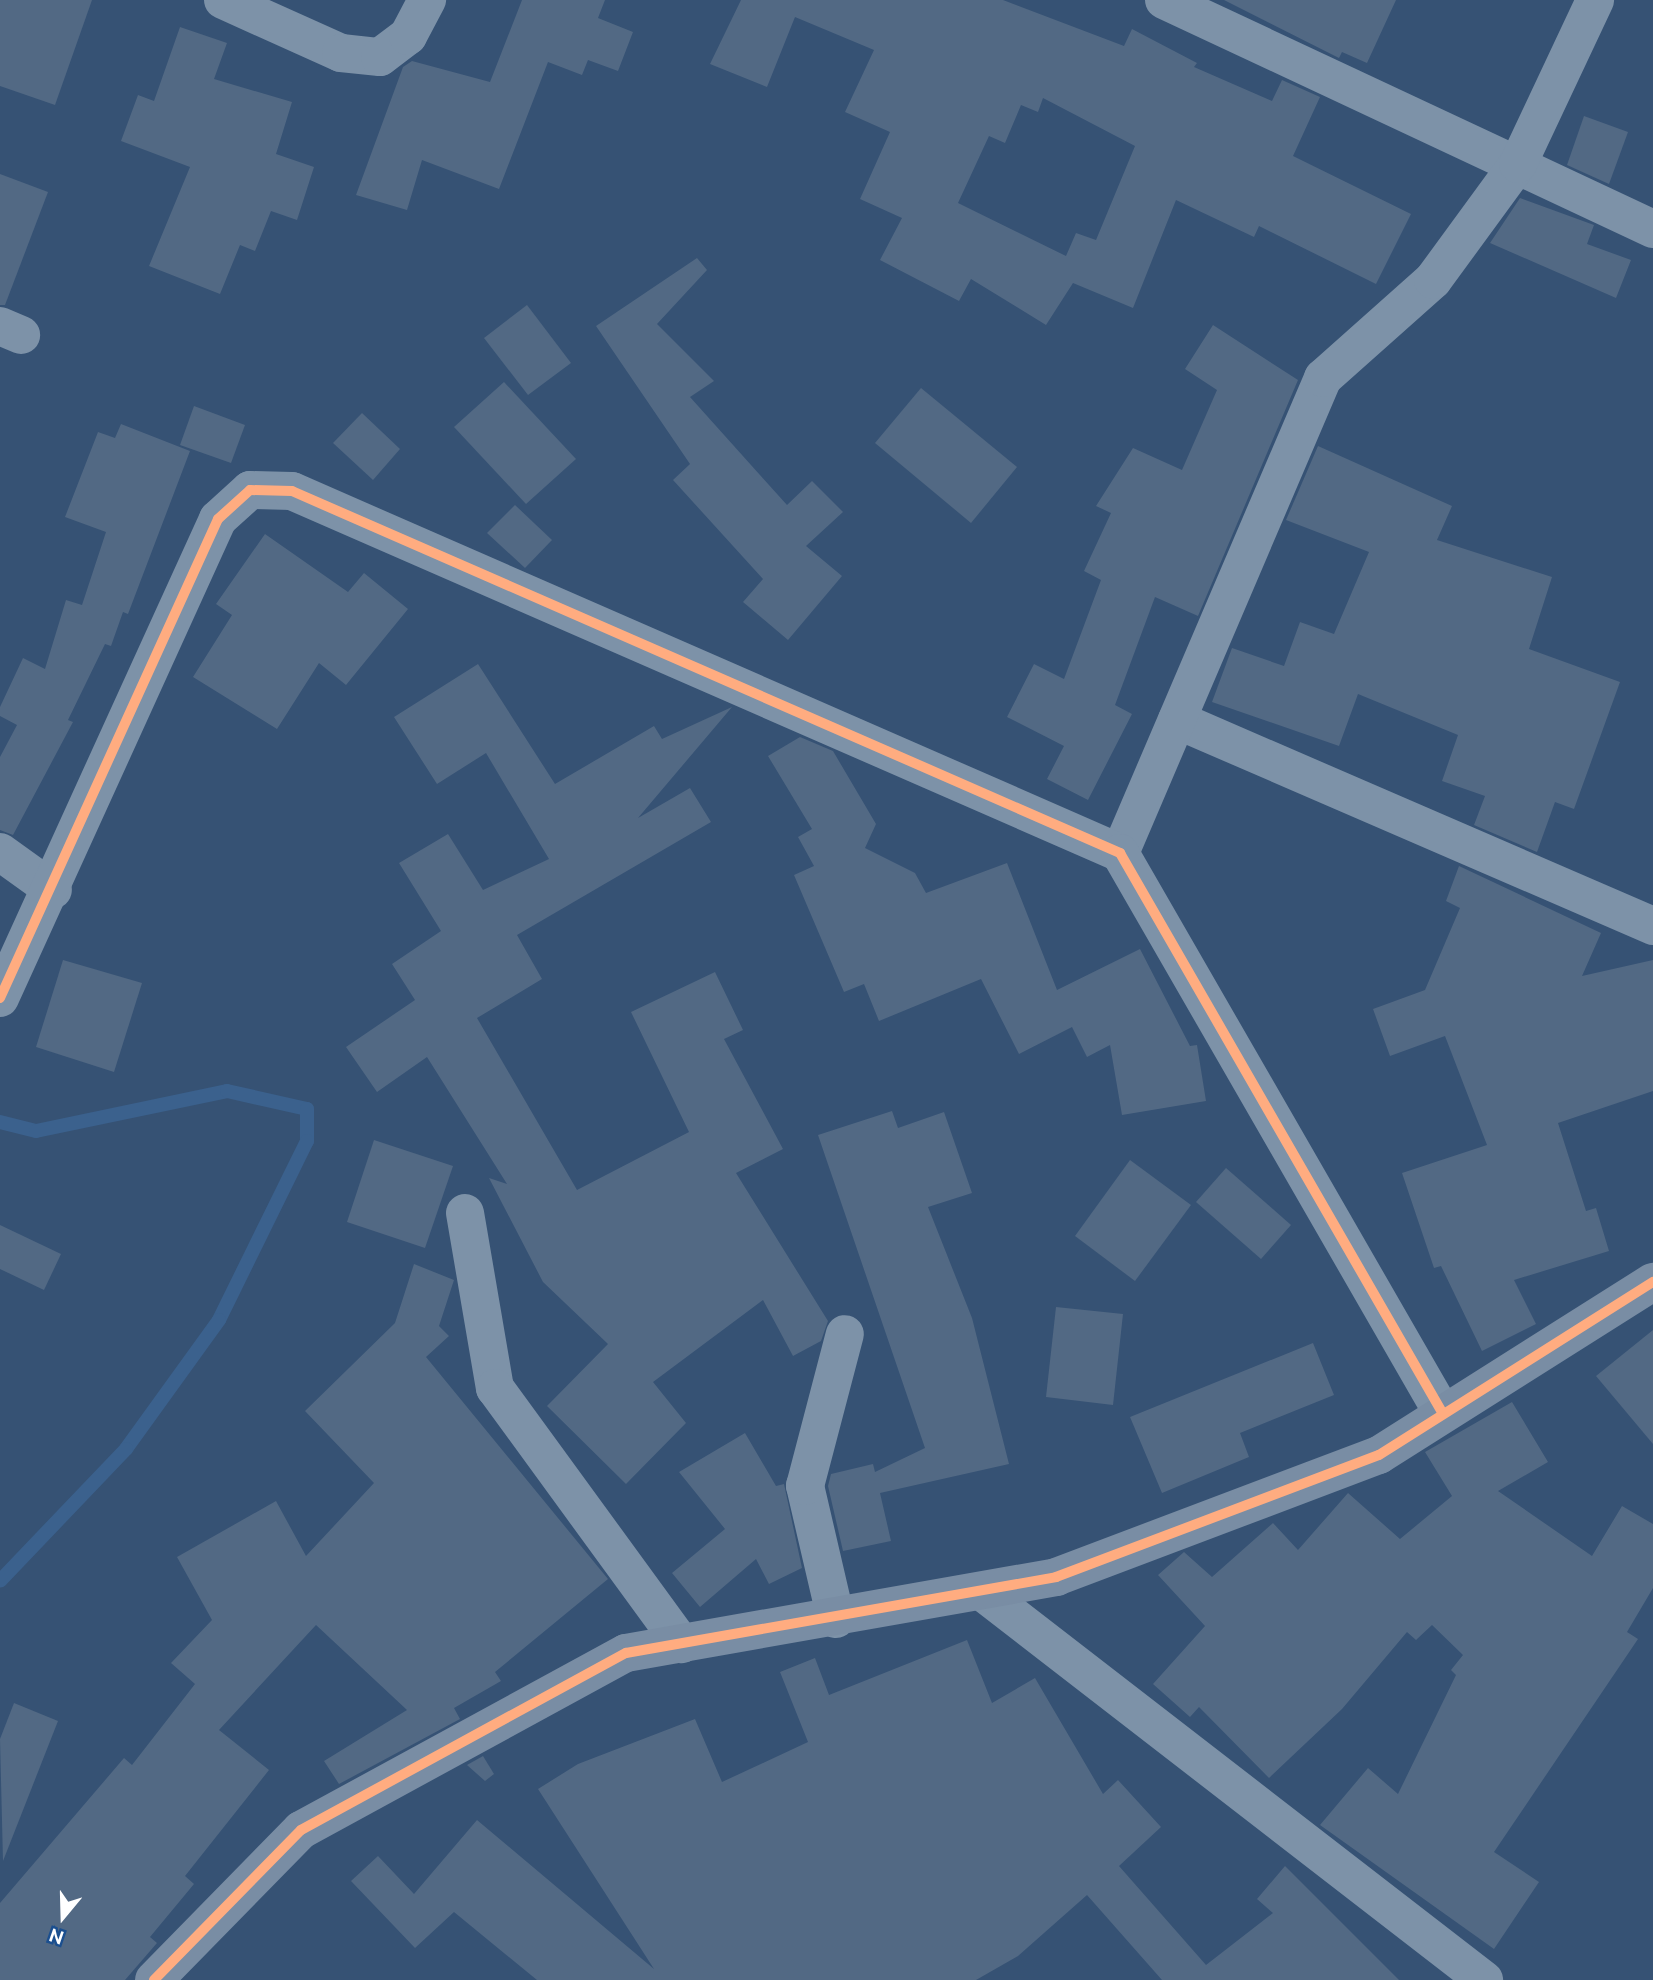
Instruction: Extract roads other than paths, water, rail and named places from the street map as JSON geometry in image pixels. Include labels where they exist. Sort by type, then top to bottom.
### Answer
[{"type":"street","points":[[223,0],[341,53],[380,57],[408,36],[427,0]]},
{"type":"street","points":[[1164,0],[1653,229]]},
{"type":"street","points":[[1120,853],[1323,378],[1433,280],[1518,164],[1595,0]]},
{"type":"street","points":[[0,998],[53,890],[218,519],[250,490],[292,491],[1120,853],[1442,1412]]},
{"type":"street","points":[[1177,720],[1653,926]]},
{"type":"street","points":[[0,852],[53,890]]},
{"type":"street","points":[[465,1213],[495,1388],[682,1644]]},
{"type":"street","points":[[154,1980],[301,1830],[626,1653],[985,1594],[1056,1577],[1380,1455],[1442,1412],[1653,1282]]},
{"type":"street","points":[[836,1619],[805,1486],[845,1334]]},
{"type":"street","points":[[985,1594],[1484,1980]]},
{"type":"waterway","points":[[0,1122],[36,1131],[227,1091],[307,1109],[307,1141],[219,1320],[126,1449],[0,1581]]}]
